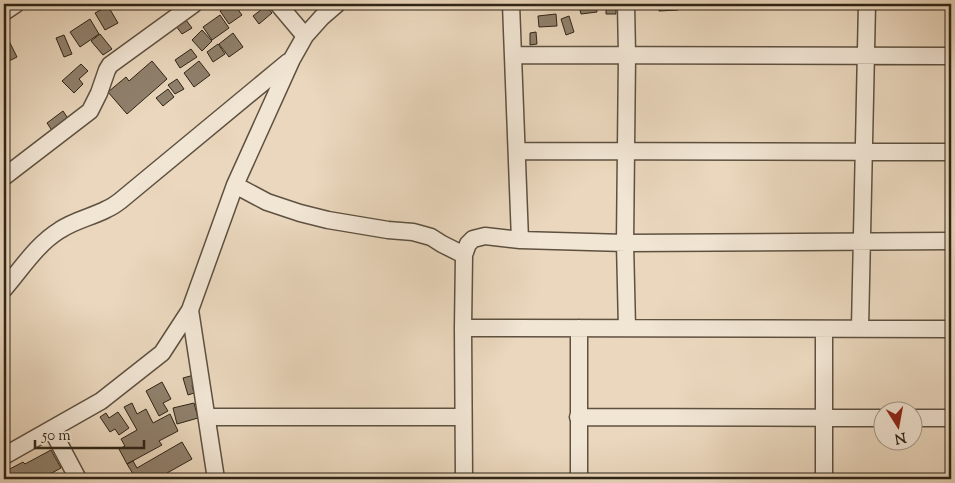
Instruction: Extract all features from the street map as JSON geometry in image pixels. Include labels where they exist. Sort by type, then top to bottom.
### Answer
[{"type":"street","points":[[4,12],[16,4]]},
{"type":"street","points":[[4,177],[90,111],[110,65],[177,9],[194,4]]},
{"type":"street","points":[[278,4],[305,36]]},
{"type":"street","points":[[4,456],[101,401],[162,353],[190,310],[235,185],[292,58],[305,36],[337,4]]},
{"type":"street","points":[[511,4],[520,240]]},
{"type":"street","points":[[626,4],[627,328]]},
{"type":"street","points":[[860,328],[867,4]]},
{"type":"street","points":[[514,55],[951,56]]},
{"type":"street","points":[[4,289],[34,252],[53,235],[75,222],[106,210],[120,201],[292,58]]},
{"type":"street","points":[[517,151],[951,152]]},
{"type":"street","points":[[235,185],[267,202],[300,214],[388,230],[413,232],[431,237],[464,255]]},
{"type":"street","points":[[464,479],[464,255],[468,244],[473,239],[485,236],[520,240],[626,243],[951,241]]},
{"type":"street","points":[[190,310],[207,417],[213,478]]},
{"type":"street","points":[[463,328],[951,329]]},
{"type":"street","points":[[579,328],[579,479]]},
{"type":"street","points":[[824,329],[824,479]]},
{"type":"street","points":[[207,417],[463,417]]},
{"type":"street","points":[[578,417],[872,418]]},
{"type":"street","points":[[922,418],[951,418]]},
{"type":"street","points":[[52,430],[78,479]]},
{"type":"building","points":[[230,4],[234,4],[242,15],[229,24],[220,11]]},
{"type":"building","points":[[596,4],[597,12],[581,14],[579,6]]},
{"type":"building","points":[[606,4],[616,4],[616,14],[606,14]]},
{"type":"building","points":[[659,4],[678,4],[678,10],[659,11]]},
{"type":"building","points":[[108,6],[118,23],[105,30],[95,13]]},
{"type":"building","points":[[266,6],[272,13],[259,24],[253,16]]},
{"type":"building","points":[[556,14],[557,26],[539,27],[538,16]]},
{"type":"building","points":[[220,15],[229,28],[212,40],[203,27]]},
{"type":"building","points":[[569,16],[574,32],[566,35],[561,19]]},
{"type":"building","points":[[90,19],[99,34],[80,47],[70,32]]},
{"type":"building","points":[[186,20],[192,28],[182,34],[176,26]]},
{"type":"building","points":[[202,30],[212,41],[202,51],[192,40]]},
{"type":"building","points":[[536,32],[537,44],[530,45],[530,33]]},
{"type":"building","points":[[233,33],[243,47],[229,57],[219,44]]},
{"type":"building","points":[[100,34],[112,49],[103,55],[91,41]]},
{"type":"building","points":[[64,35],[72,54],[64,57],[56,38]]},
{"type":"building","points":[[9,41],[17,57],[9,61],[4,51],[4,43]]},
{"type":"building","points":[[218,44],[225,54],[213,62],[207,52]]},
{"type":"building","points":[[191,49],[197,57],[180,68],[175,60]]},
{"type":"building","points":[[152,61],[167,79],[127,114],[108,92],[126,77],[129,81]]},
{"type":"building","points":[[199,61],[210,75],[194,87],[184,73]]},
{"type":"building","points":[[81,64],[88,71],[79,79],[83,84],[74,93],[62,81]]},
{"type":"building","points":[[177,79],[184,89],[175,94],[168,85]]},
{"type":"building","points":[[168,89],[174,97],[163,106],[156,98]]},
{"type":"building","points":[[63,111],[71,123],[55,135],[47,123]]},
{"type":"building","points":[[194,375],[197,383],[192,385],[194,393],[188,395],[183,378]]},
{"type":"building","points":[[162,382],[171,399],[163,403],[168,411],[159,416],[146,391]]},
{"type":"building","points":[[132,403],[137,414],[146,409],[153,423],[170,414],[178,431],[159,441],[162,445],[127,464],[119,449],[125,446],[121,439],[137,430],[124,407]]},
{"type":"building","points":[[194,403],[198,418],[177,424],[173,408]]},
{"type":"building","points":[[118,412],[129,428],[119,435],[115,429],[110,432],[100,417],[106,413],[109,418]]},
{"type":"building","points":[[182,442],[192,459],[160,477],[162,479],[136,479],[127,464],[133,461],[137,468]]},
{"type":"building","points":[[51,450],[61,468],[41,479],[4,479],[4,472],[23,462],[25,464]]}]
